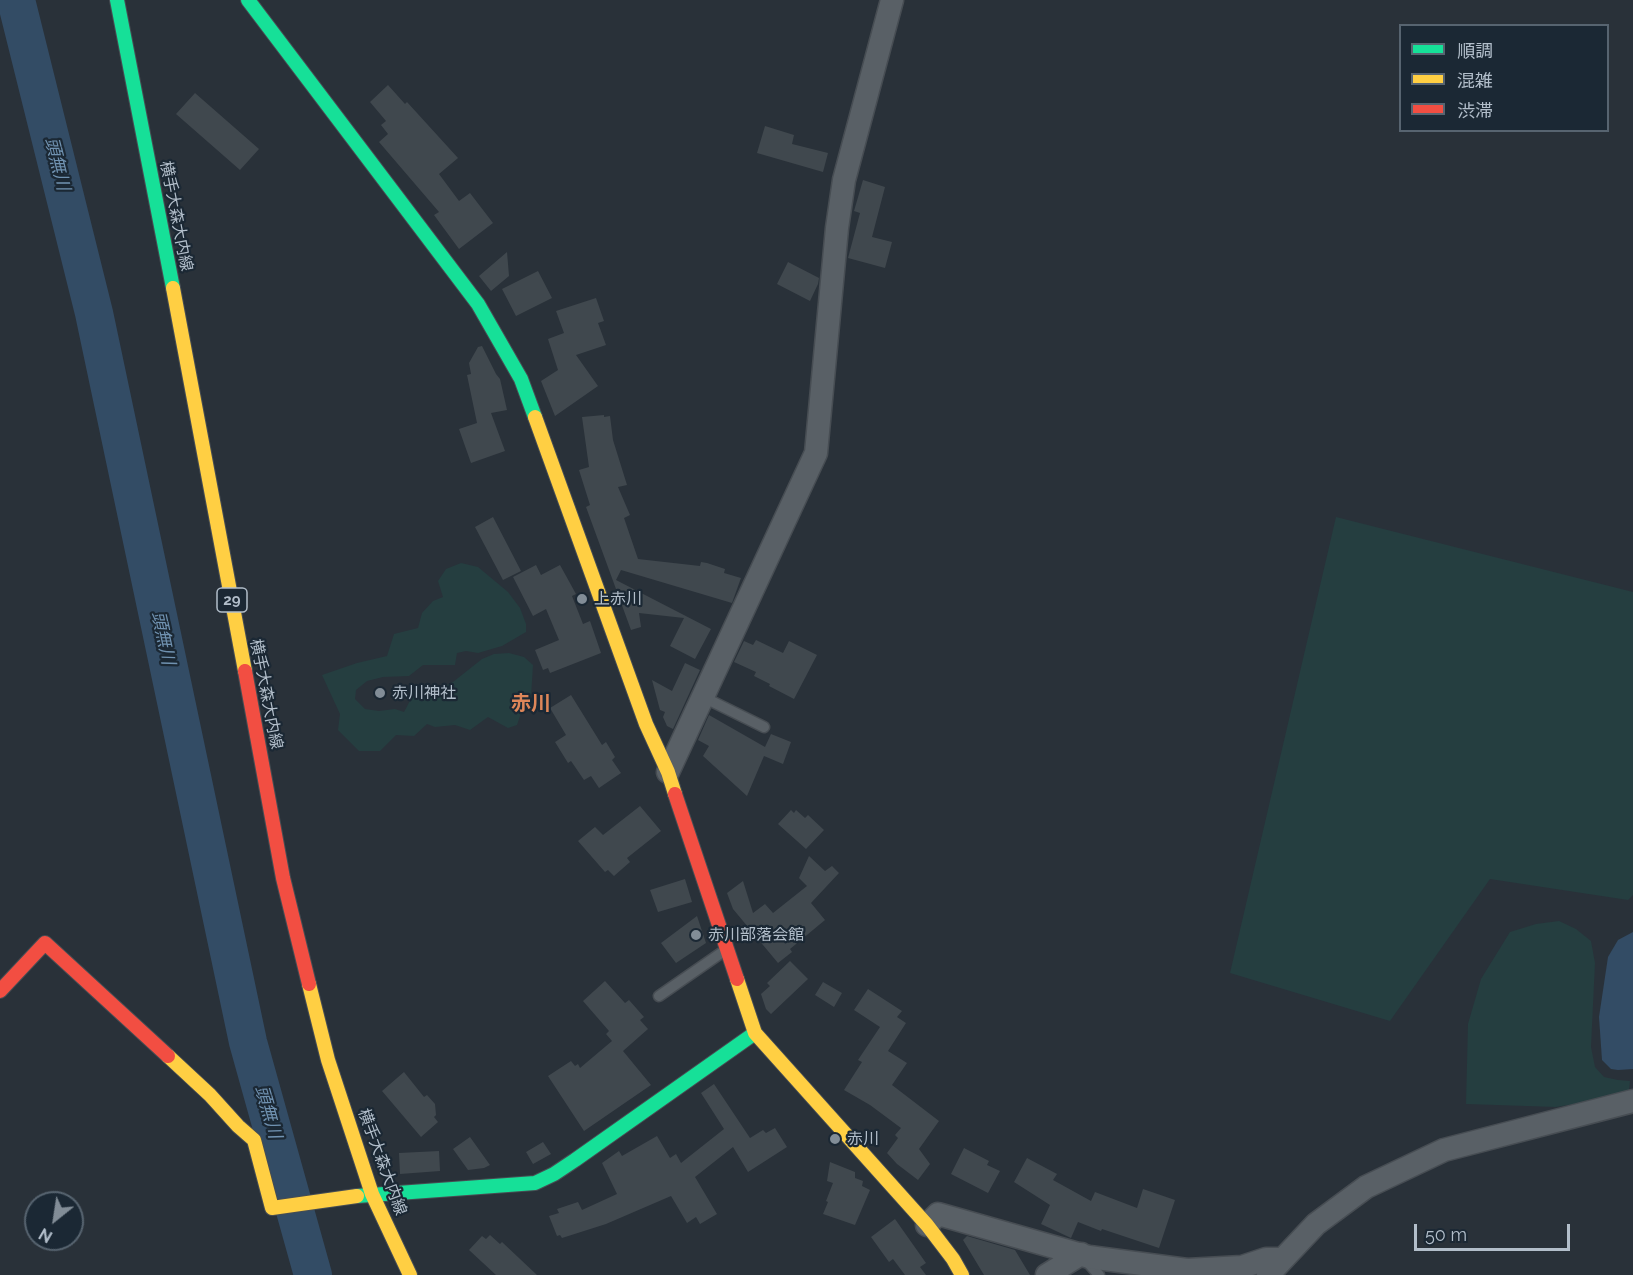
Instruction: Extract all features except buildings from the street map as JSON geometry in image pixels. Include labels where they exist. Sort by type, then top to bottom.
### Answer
[{"type":"street","name":"横手大森大内線","points":[[117,0],[171,275],[283,878],[328,1060],[372,1194],[410,1275]]},
{"type":"street","points":[[248,0],[478,304],[521,379],[646,724],[668,772],[755,1033],[927,1225],[953,1259],[962,1275]]},
{"type":"street","points":[[668,772],[816,453],[837,228],[844,180],[892,0]]},
{"type":"street","points":[[0,991],[45,943],[210,1095],[254,1140],[272,1208],[372,1194],[534,1183],[568,1165],[755,1033]]},
{"type":"street","points":[[927,1225],[938,1214],[1081,1254],[1187,1270],[1242,1267],[1266,1259],[1276,1267],[1316,1224],[1366,1187],[1444,1150],[1633,1101]]},
{"type":"street","points":[[1047,1275],[1081,1254]]},
{"type":"lane","points":[[703,698],[764,728]]},
{"type":"lane","points":[[659,996],[726,949]]},
{"type":"lane","points":[[1081,1254],[1099,1275]]},
{"type":"green space","points":[[1336,517],[1633,592],[1633,895],[1628,900],[1490,879],[1390,1021],[1230,973]]},
{"type":"green space","points":[[461,563],[478,567],[508,592],[520,608],[526,624],[526,632],[502,646],[478,653],[466,651],[457,653],[455,665],[423,665],[409,676],[383,677],[367,681],[356,690],[355,699],[365,709],[379,711],[395,709],[404,712],[413,695],[434,691],[453,682],[482,659],[494,654],[509,653],[524,657],[533,665],[531,697],[522,710],[517,725],[508,728],[488,717],[470,730],[455,725],[435,727],[427,724],[414,736],[396,735],[380,751],[359,751],[338,730],[340,714],[322,675],[387,656],[394,634],[418,628],[422,613],[433,601],[443,597],[438,581],[446,569]]},
{"type":"green space","points":[[1559,921],[1576,929],[1591,941],[1595,963],[1591,1047],[1595,1067],[1604,1077],[1630,1081],[1629,1090],[1592,1101],[1556,1107],[1466,1104],[1468,1024],[1481,979],[1510,932],[1536,924]]},
{"type":"water","points":[[1633,932],[1633,1069],[1618,1070],[1611,1069],[1602,1060],[1599,1017],[1608,957],[1618,940]]},
{"type":"waterway","name":"頭無川","points":[[16,0],[94,313],[248,1042],[313,1275]]},
{"type":"traffic: fast","points":[[117,0],[173,288]]},
{"type":"traffic: fast","points":[[248,0],[478,304],[521,379],[535,417]]},
{"type":"traffic: fast","points":[[357,1196],[535,1183],[575,1160],[755,1033]]},
{"type":"traffic: slow","points":[[173,288],[245,671]]},
{"type":"traffic: slow","points":[[535,417],[646,724],[668,772],[675,794]]},
{"type":"traffic: slow","points":[[737,979],[755,1033],[927,1225],[953,1259],[962,1275]]},
{"type":"traffic: slow","points":[[309,984],[328,1060],[372,1194],[410,1275]]},
{"type":"traffic: slow","points":[[168,1056],[254,1140],[272,1208],[357,1196]]},
{"type":"traffic: jam","points":[[245,671],[283,878],[309,984]]},
{"type":"traffic: jam","points":[[675,794],[737,979]]},
{"type":"traffic: jam","points":[[0,991],[45,943],[168,1056]]},
{"type":"place","name":"上赤川","points":[[582,599]]},
{"type":"place","name":"赤川神社","points":[[380,693]]},
{"type":"place","name":"赤川部落会館","points":[[696,935]]},
{"type":"place","name":"赤川","points":[[835,1139]]},
{"type":"district","name":"赤川","points":[[531,704]]}]
